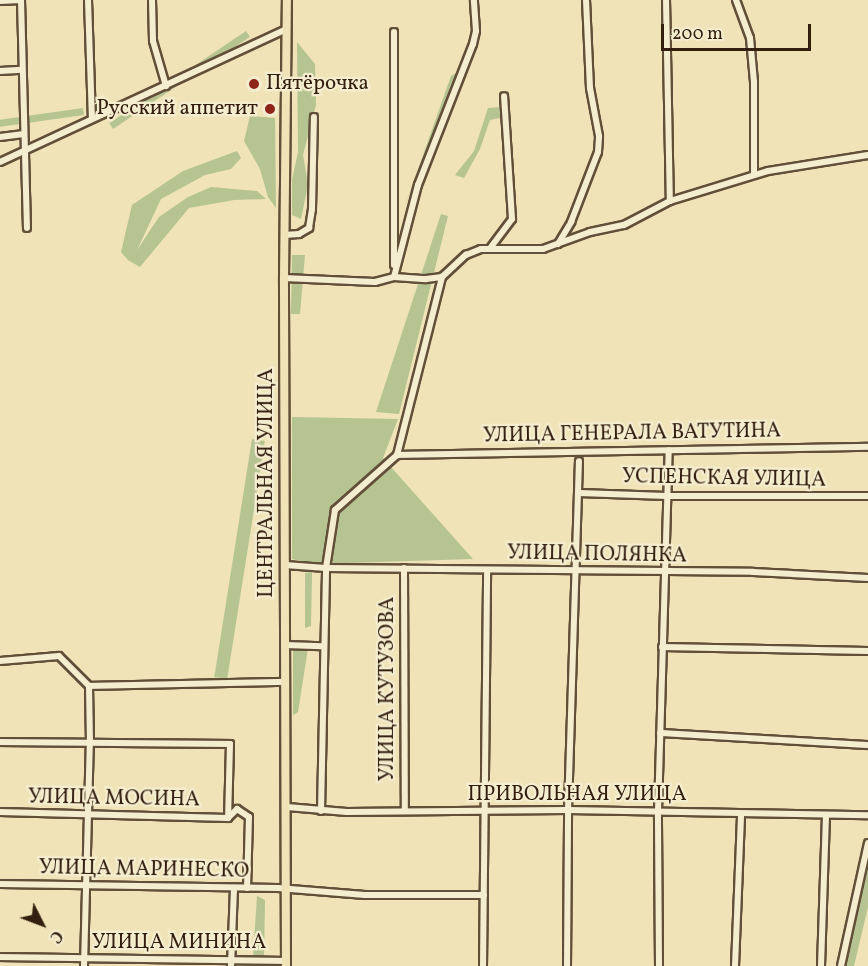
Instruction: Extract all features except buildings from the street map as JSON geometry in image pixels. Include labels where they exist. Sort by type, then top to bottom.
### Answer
[{"type":"main road","name":"ЦЕНТРАЛЬНАЯ УЛИЦА","points":[[286,964],[284,235],[287,0]]},
{"type":"street","points":[[0,1],[21,0],[24,134],[27,149],[27,228]]},
{"type":"street","points":[[88,0],[92,119]]},
{"type":"street","points":[[152,0],[153,41],[166,86]]},
{"type":"street","points":[[394,278],[418,185],[473,44],[476,24],[474,0]]},
{"type":"street","points":[[558,244],[571,222],[598,152],[599,136],[590,88],[586,0]]},
{"type":"street","points":[[666,0],[670,201]]},
{"type":"street","points":[[736,0],[750,38],[754,82],[754,175]]},
{"type":"street","points":[[0,162],[287,29]]},
{"type":"street","points":[[394,32],[394,278]]},
{"type":"street","points":[[0,71],[22,70]]},
{"type":"street","points":[[491,247],[512,219],[504,96]]},
{"type":"street","points":[[284,235],[299,234],[309,228],[312,209],[314,117]]},
{"type":"street","points":[[0,137],[24,134]]},
{"type":"street","points":[[321,811],[322,646],[326,568],[335,510],[397,455],[442,277],[466,255],[491,247],[531,249],[558,244],[590,232],[624,225],[670,201],[754,175],[868,155]]},
{"type":"street","points":[[284,278],[375,282],[394,278],[442,277]]},
{"type":"street","name":"УЛИЦА ГЕНЕРАЛА ВАТУТИНА","points":[[397,455],[868,447]]},
{"type":"street","points":[[659,966],[658,811],[663,572],[669,450]]},
{"type":"street","points":[[567,966],[568,810],[579,461]]},
{"type":"street","name":"УСПЕНСКАЯ УЛИЦА","points":[[579,493],[667,496],[868,496]]},
{"type":"street","name":"УЛИЦА ПОЛЯНКА","points":[[285,565],[326,568],[753,572],[868,578]]},
{"type":"street","name":"УЛИЦА КУТУЗОВА","points":[[404,568],[405,811]]},
{"type":"street","points":[[483,966],[487,570]]},
{"type":"street","points":[[285,645],[322,646]]},
{"type":"street","points":[[662,647],[868,651]]},
{"type":"street","points":[[0,661],[59,656],[89,686],[90,743],[84,963]]},
{"type":"street","points":[[89,686],[286,682]]},
{"type":"street","points":[[660,733],[868,744]]},
{"type":"street","points":[[0,742],[230,744],[228,818]]},
{"type":"street","name":"ПРИВОЛЬНАЯ УЛИЦА","points":[[287,807],[321,811],[568,810],[826,816],[868,814]]},
{"type":"street","name":"УЛИЦА МОСИНА","points":[[0,812],[228,818],[237,809],[249,817],[247,888]]},
{"type":"street","points":[[735,966],[741,814]]},
{"type":"street","points":[[820,966],[826,816]]},
{"type":"street","points":[[842,966],[868,843]]},
{"type":"street","name":"УЛИЦА МАРИНЕСКО","points":[[0,884],[286,889]]},
{"type":"street","points":[[232,964],[234,889]]},
{"type":"street","points":[[286,889],[365,895],[484,895]]},
{"type":"street","name":"УЛИЦА МИНИНА","points":[[0,957],[84,963],[286,964]]},
{"type":"green space","points":[[246,31],[250,37],[113,129],[109,123]]},
{"type":"green space","points":[[297,42],[315,64],[316,105],[303,155],[308,185],[301,219],[292,215],[292,180],[298,152]]},
{"type":"green space","points":[[456,73],[405,206],[451,76]]},
{"type":"green space","points":[[502,107],[506,117],[490,120],[480,149],[464,178],[455,175],[474,151],[488,108]]},
{"type":"green space","points":[[83,108],[84,115],[0,127],[0,120]]},
{"type":"green space","points":[[250,116],[275,118],[276,208],[268,197],[260,169],[244,141]]},
{"type":"green space","points":[[237,151],[241,158],[231,169],[205,175],[161,199],[137,250],[159,217],[188,197],[211,187],[257,191],[266,199],[234,200],[189,208],[140,267],[128,260],[121,252],[132,205],[183,171]]},
{"type":"green space","points":[[441,214],[448,216],[399,414],[376,412]]},
{"type":"green space","points":[[292,255],[305,255],[300,314],[291,314]]},
{"type":"green space","points":[[292,417],[398,419],[383,458],[473,559],[315,564],[292,559]]},
{"type":"green space","points":[[252,439],[265,441],[227,679],[214,677]]},
{"type":"green space","points":[[312,572],[311,626],[305,628],[305,573]]},
{"type":"green space","points":[[293,648],[308,648],[298,712],[293,715]]},
{"type":"green space","points":[[868,850],[868,907],[854,966],[842,966]]},
{"type":"green space","points":[[257,896],[265,900],[264,958],[253,958]]},
{"type":"place","name":"Пятёрочка","points":[[254,84]]},
{"type":"place","name":"Русский аппетит","points":[[270,109]]}]
